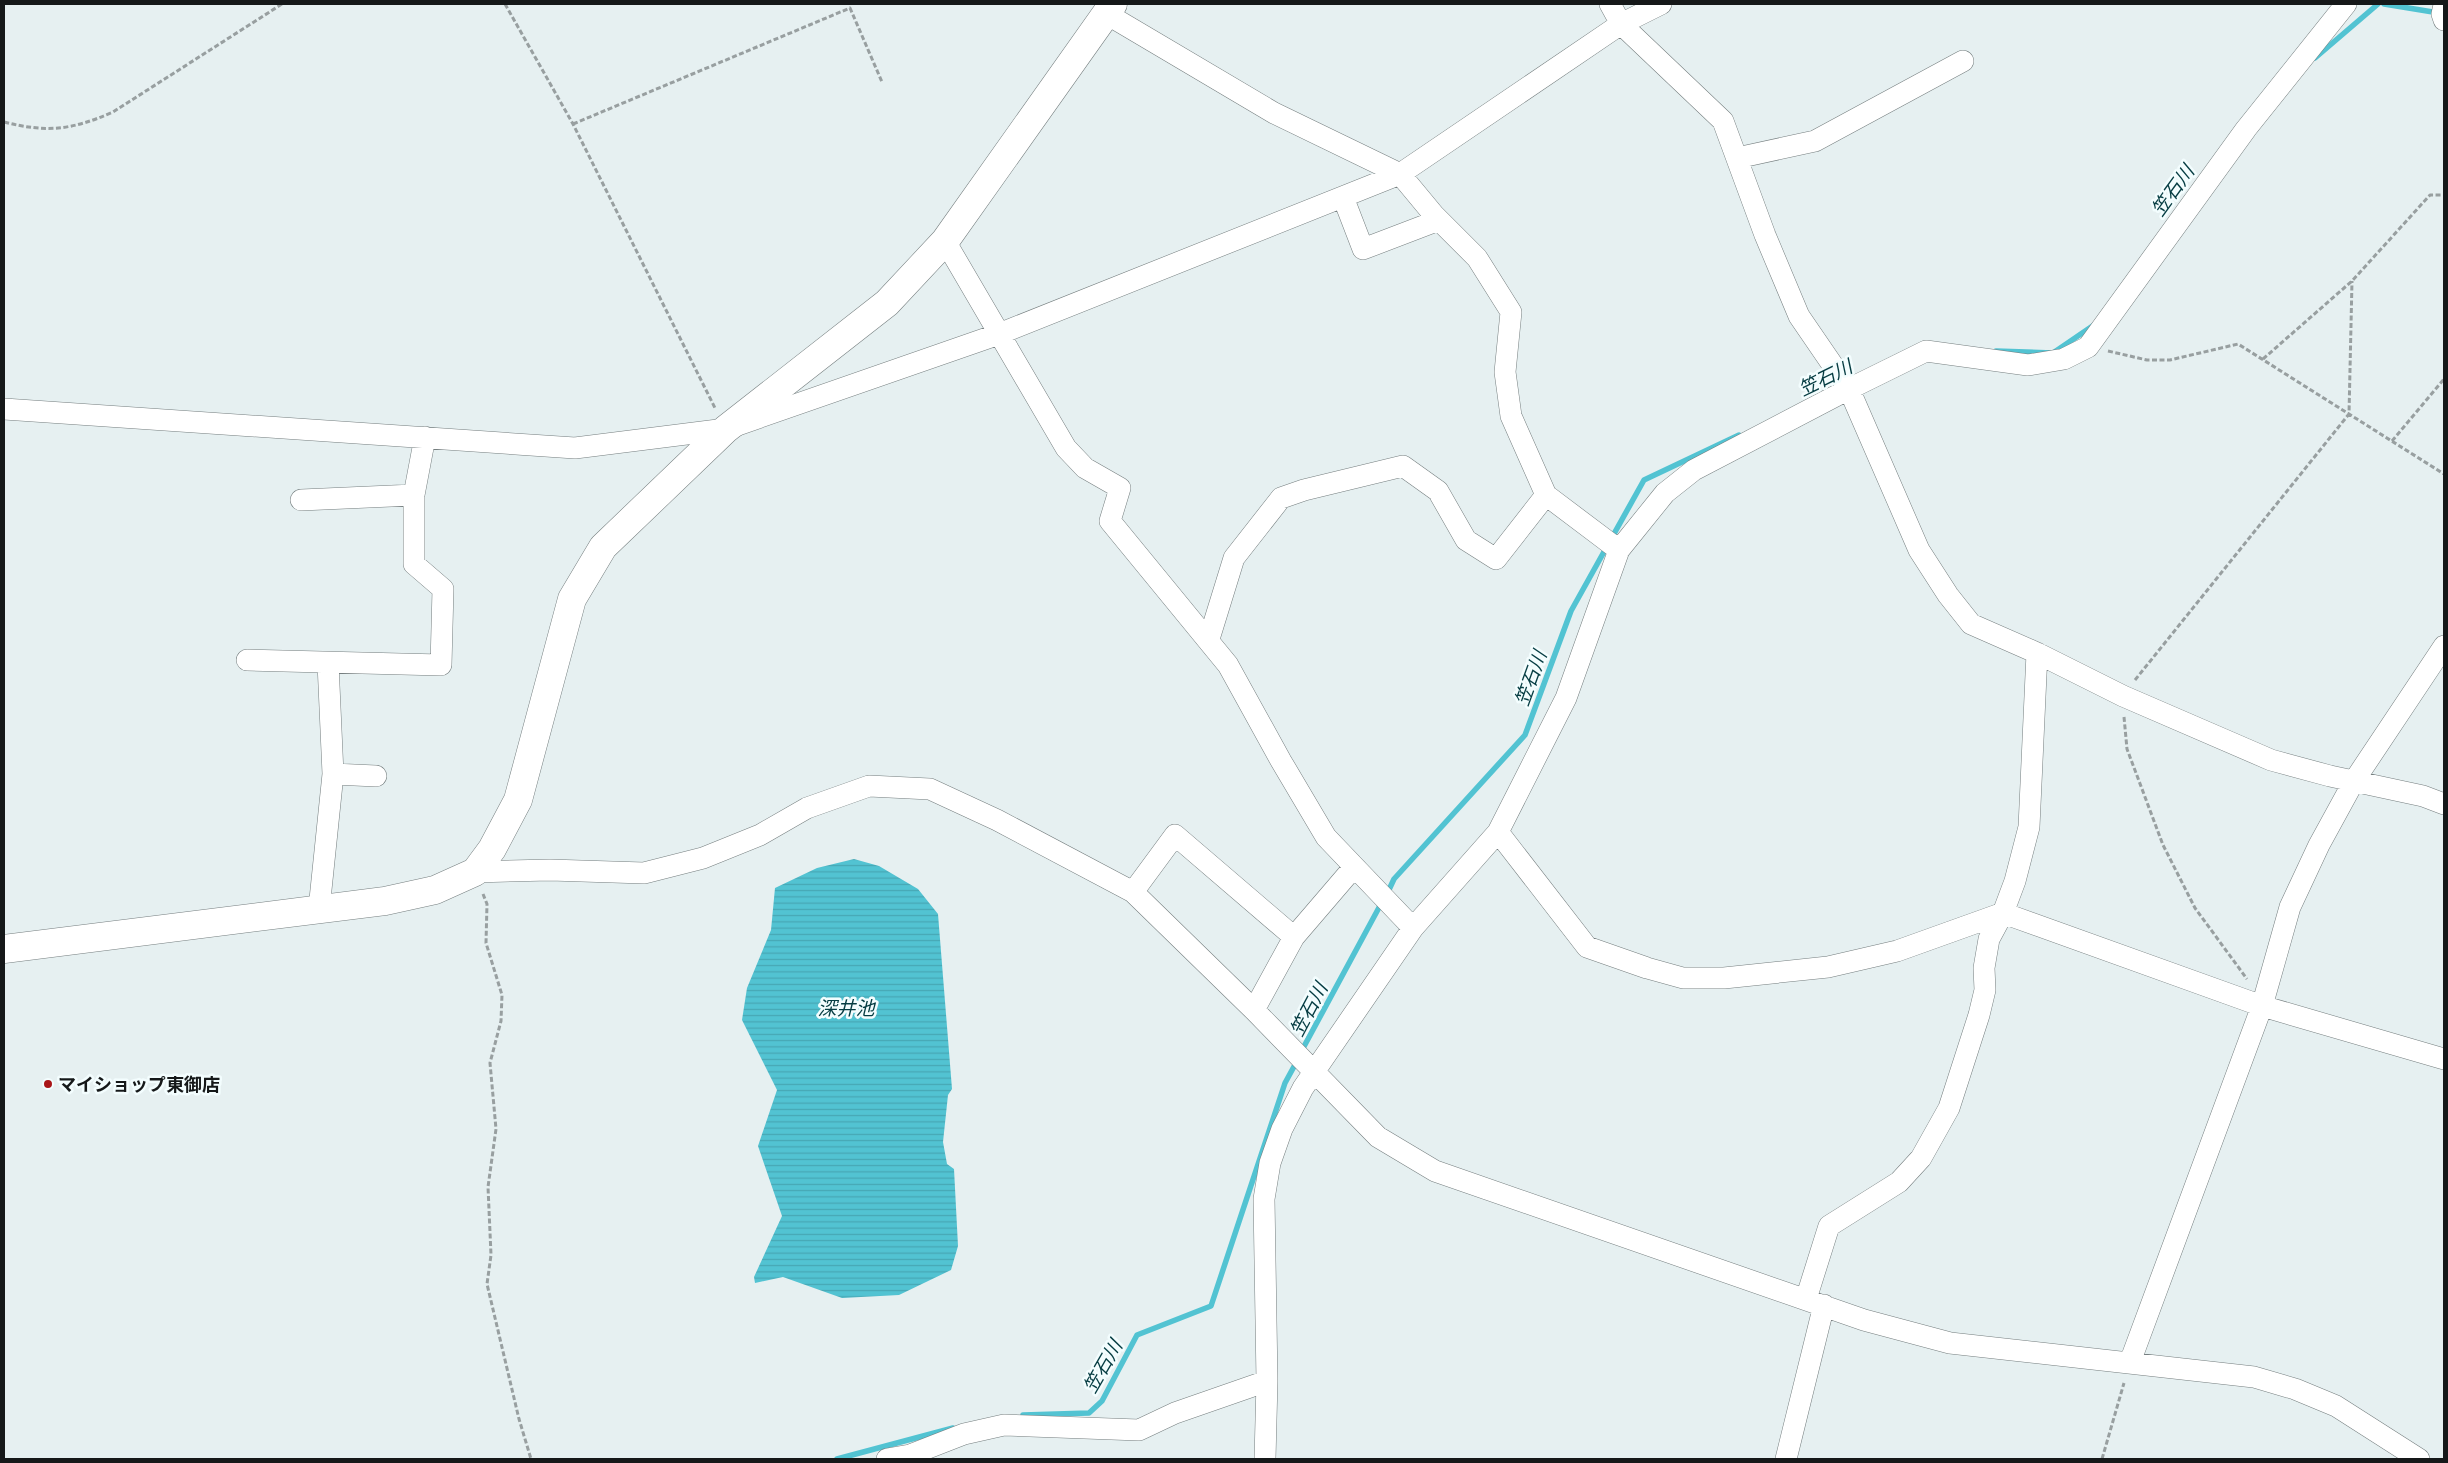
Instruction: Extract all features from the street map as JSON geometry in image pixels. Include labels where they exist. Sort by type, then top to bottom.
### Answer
[{"type":"street","points":[[1610,4],[1621,24],[1723,121],[1799,316],[1849,389],[1919,550],[1948,595],[1971,624],[2037,653],[2123,696],[2271,760],[2423,796],[2444,804]]},
{"type":"street","points":[[4,409],[575,448],[726,429],[999,334],[1400,174],[1621,24],[1660,4]]},
{"type":"street","points":[[1265,1459],[1267,1381],[1264,1199],[1270,1163],[1282,1129],[1303,1088],[1412,928],[1498,832],[1566,698],[1619,550],[1665,493],[1694,470],[1926,351],[2028,365],[2064,359],[2088,347],[2246,129],[2346,4]]},
{"type":"street","points":[[2444,5],[2442,14],[2444,20]]},
{"type":"street","points":[[475,872],[492,849],[518,800],[572,599],[604,547],[726,429],[887,303],[945,241],[1109,8],[1274,113],[1400,174],[1440,220],[1477,258],[1511,312],[1505,372],[1511,416],[1546,496],[1619,550]]},
{"type":"street","points":[[1737,158],[1815,141],[1963,61]]},
{"type":"street","points":[[1343,197],[1364,249],[1440,220]]},
{"type":"street","points":[[945,241],[1066,448],[1084,468],[1120,488],[1110,521],[1209,639],[1228,665],[1326,837],[1412,928]]},
{"type":"street","points":[[247,660],[328,664],[441,665],[444,588],[414,564],[414,495],[425,437]]},
{"type":"street","points":[[1209,639],[1234,558],[1281,498],[1304,490],[1403,466],[1438,490],[1466,540],[1496,559],[1546,496]]},
{"type":"street","points":[[301,500],[414,495]]},
{"type":"street","points":[[2130,1362],[2262,1006],[2290,907],[2319,845],[2354,781],[2444,646]]},
{"type":"street","points":[[1786,1459],[1829,1226],[1900,1182],[1921,1158],[1949,1108],[1979,1015],[1984,990],[1984,968],[1989,939],[2003,913],[2015,881],[2029,827],[2037,653]]},
{"type":"street","points":[[319,909],[333,774],[328,664]]},
{"type":"street","points":[[333,774],[376,776]]},
{"type":"street","points":[[4,949],[385,901],[435,890],[475,872],[550,870],[644,873],[703,858],[760,834],[806,808],[869,786],[930,789],[1005,824],[1133,892],[1254,1010],[1378,1137],[1436,1171],[1864,1320],[1950,1344],[2130,1362],[2254,1377],[2295,1389],[2336,1406],[2419,1459]]},
{"type":"street","points":[[1498,832],[1587,947],[1647,968],[1684,978],[1724,978],[1828,967],[1897,951],[2003,913],[2262,1006],[2444,1059]]},
{"type":"street","points":[[1133,892],[1174,835],[1294,937]]},
{"type":"street","points":[[1254,1010],[1294,937],[1354,867]]},
{"type":"street","points":[[887,1459],[910,1456],[964,1434],[1004,1424],[1139,1430],[1175,1413],[1267,1381]]},
{"type":"path","points":[[4,122],[55,128],[84,124],[113,112],[282,4]]},
{"type":"path","points":[[505,4],[573,124],[726,429]]},
{"type":"path","points":[[573,124],[850,8],[882,82]]},
{"type":"path","points":[[2263,359],[2352,281],[2430,195],[2444,195]]},
{"type":"path","points":[[2262,1006],[2247,979],[2195,908],[2163,845],[2126,749],[2123,696],[2349,414],[2352,281]]},
{"type":"path","points":[[2088,347],[2146,360],[2170,360],[2238,344],[2444,474]]},
{"type":"path","points":[[2392,440],[2444,379]]},
{"type":"path","points":[[475,872],[487,904],[486,943],[502,995],[500,1021],[490,1063],[496,1129],[488,1187],[491,1255],[486,1284],[519,1419],[531,1459]]},
{"type":"path","points":[[2102,1459],[2130,1362]]},
{"type":"water","name":"深井池","points":[[854,859],[879,866],[918,889],[938,914],[952,1089],[948,1095],[943,1142],[947,1164],[954,1169],[958,1246],[951,1270],[899,1295],[842,1298],[783,1277],[755,1283],[754,1277],[782,1216],[758,1146],[777,1090],[742,1020],[747,988],[771,930],[775,888],[817,868]]},
{"type":"waterway","name":"笠石川","points":[[2315,58],[2378,4]]},
{"type":"waterway","name":"笠石川","points":[[2384,4],[2439,13]]},
{"type":"waterway","name":"笠石川","points":[[1996,351],[2053,353],[2094,325]]},
{"type":"waterway","name":"笠石川","points":[[1387,894],[1394,879],[1525,735],[1571,611],[1644,480],[1739,435]]},
{"type":"waterway","name":"笠石川","points":[[1301,1052],[1382,902]]},
{"type":"waterway","name":"笠石川","points":[[1023,1415],[1089,1413],[1102,1401],[1137,1335],[1211,1306],[1285,1083],[1297,1061]]},
{"type":"waterway","name":"笠石川","points":[[837,1459],[953,1428]]},
{"type":"place","name":"マイショップ東御店","points":[[48,1084]]}]
